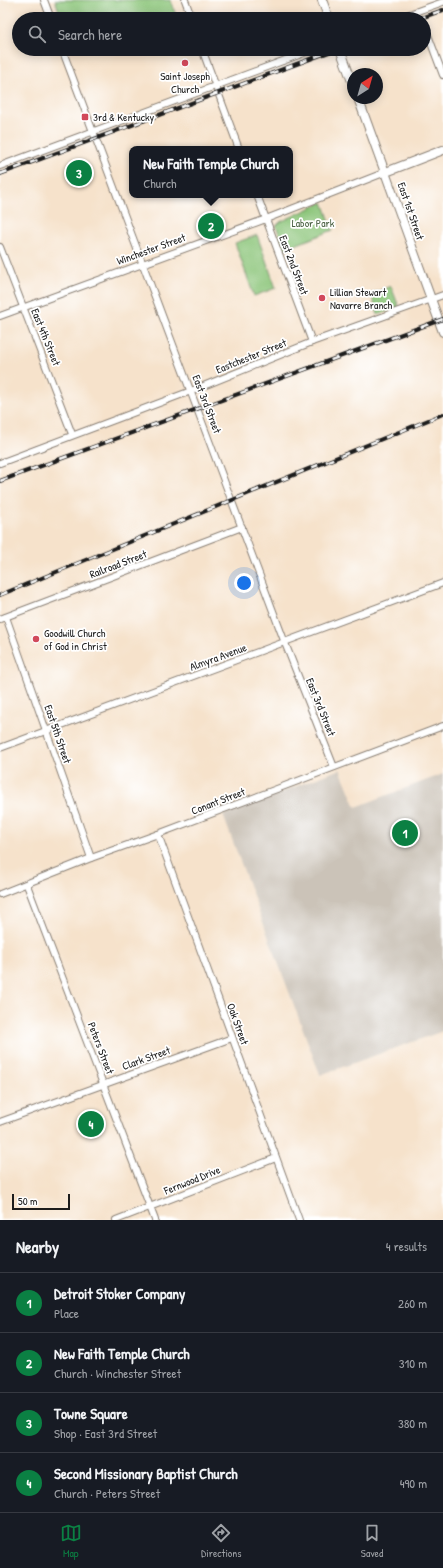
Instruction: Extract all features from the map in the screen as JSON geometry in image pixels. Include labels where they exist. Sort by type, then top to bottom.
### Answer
[{"type":"street","points":[[44,0],[48,12]]},
{"type":"street","points":[[185,0],[189,12]]},
{"type":"street","points":[[322,0],[326,12]]},
{"type":"street","points":[[415,12],[443,2]]},
{"type":"street","points":[[431,42],[443,75]]},
{"type":"street","name":"East 3rd Street","points":[[65,56],[94,132],[117,200],[191,391],[285,643],[334,767]]},
{"type":"street","points":[[205,56],[238,146]]},
{"type":"street","points":[[0,166],[297,56]]},
{"type":"street","points":[[343,56],[347,68]]},
{"type":"street","name":"East 1st Street","points":[[360,104],[443,332]]},
{"type":"street","name":"Winchester Street","points":[[0,316],[266,219],[443,150]]},
{"type":"street","name":"East 2nd Street","points":[[258,198],[312,342]]},
{"type":"street","name":"East 4th Street","points":[[0,247],[72,434]]},
{"type":"street","name":"Eastchester Street","points":[[0,463],[72,434],[191,391],[312,342],[443,295]]},
{"type":"street","name":"Railroad Street","points":[[3,618],[242,527]]},
{"type":"street","name":"Almyra Avenue","points":[[0,748],[443,583]]},
{"type":"street","name":"East 5th Street","points":[[3,618],[47,731],[91,858]]},
{"type":"street","name":"Conant Street","points":[[0,894],[91,858],[443,726]]},
{"type":"street","name":"Oak Street","points":[[158,834],[299,1220]]},
{"type":"street","name":"Peters Street","points":[[26,884],[155,1220]]},
{"type":"street","name":"Clark Street","points":[[0,1122],[232,1038]]},
{"type":"street","name":"Fernwood Drive","points":[[116,1220],[276,1158]]},
{"type":"shaded area","points":[[340,769],[356,807],[443,774],[443,1031],[320,1075],[223,815]]},
{"type":"green space","points":[[55,0],[170,0],[175,12],[59,12]]},
{"type":"green space","name":"Labor Park","points":[[323,202],[333,230],[285,249],[276,226],[280,222]]},
{"type":"green space","points":[[257,235],[276,288],[254,296],[235,243]]},
{"type":"green space","points":[[391,286],[399,307],[378,315],[371,294]]},
{"type":"railway","points":[[431,14],[443,10]]},
{"type":"railway","points":[[0,174],[318,56]]},
{"type":"railway","points":[[0,481],[443,319]]},
{"type":"railway","points":[[0,595],[443,414]]},
{"type":"place","name":"Saint Joseph Church","points":[[185,63]]},
{"type":"place","name":"3rd & Kentucky","points":[[85,117]]},
{"type":"place","name":"Towne Square","points":[[79,173]]},
{"type":"place","name":"New Faith Temple Church","points":[[211,226]]},
{"type":"place","name":"Lillian Stewart Navarre Branch","points":[[322,298]]},
{"type":"place","name":"Goodwill Church of God in Christ","points":[[36,639]]},
{"type":"place","name":"Detroit Stoker Company","points":[[405,833]]},
{"type":"place","name":"Second Missionary Baptist Church","points":[[91,1124]]}]
